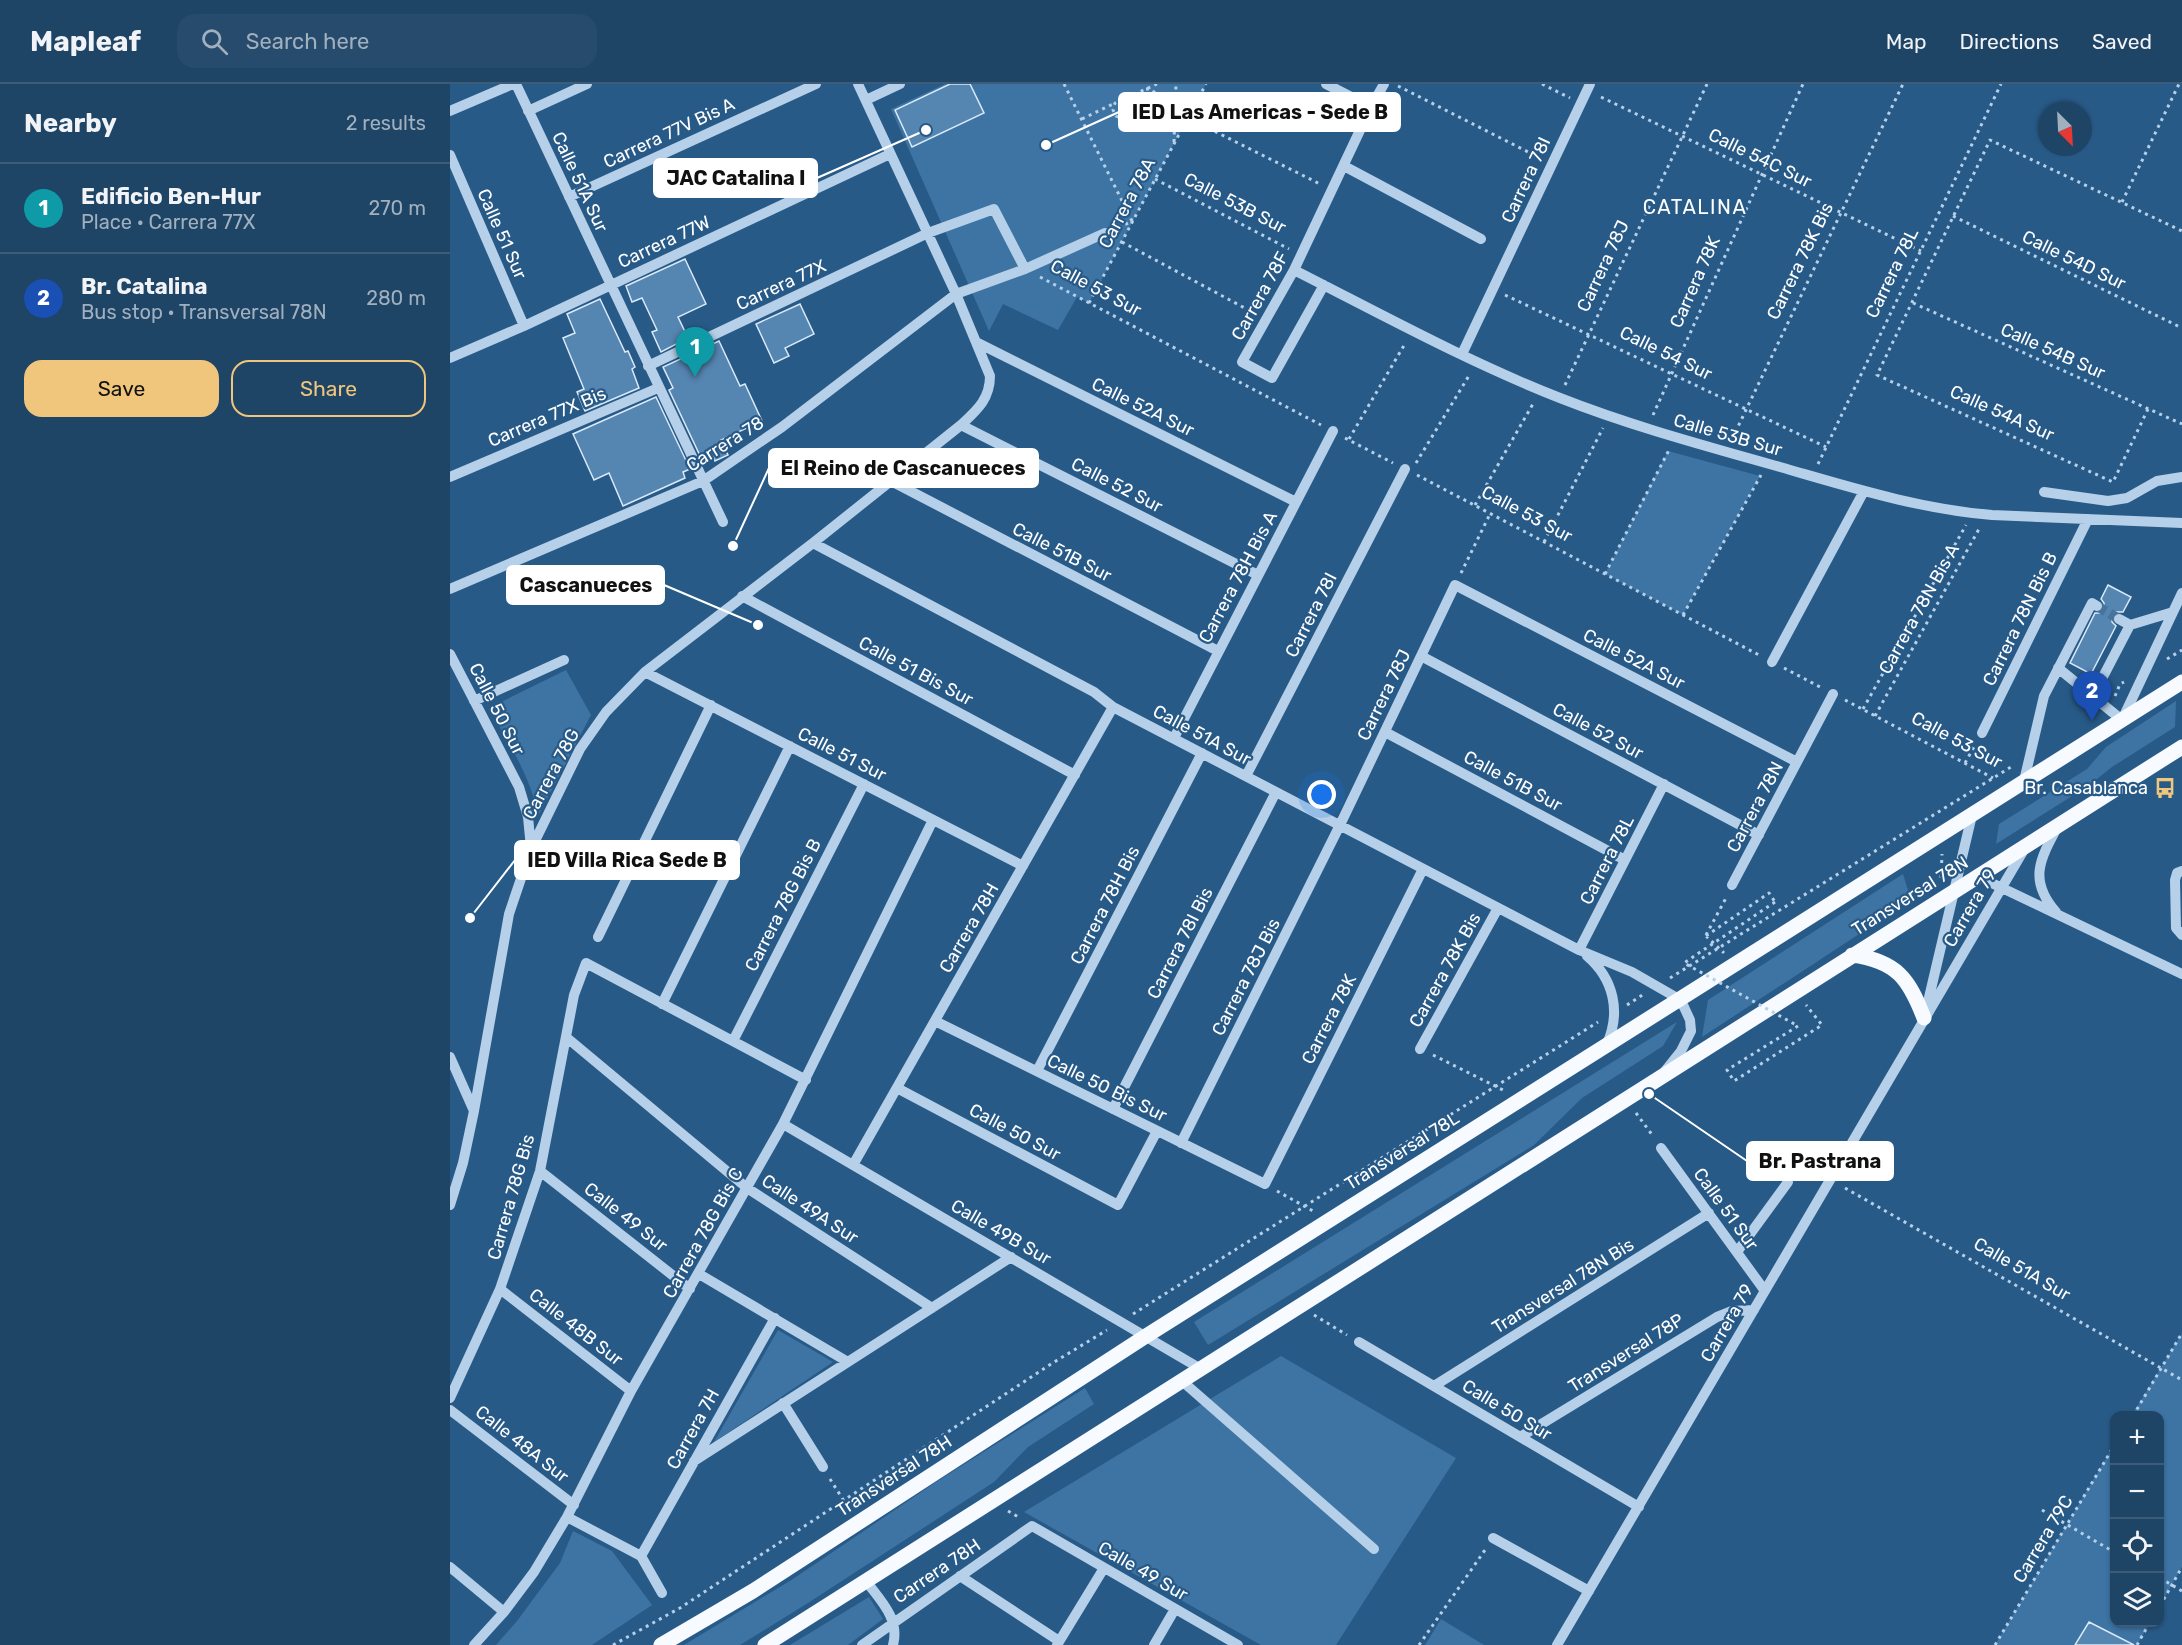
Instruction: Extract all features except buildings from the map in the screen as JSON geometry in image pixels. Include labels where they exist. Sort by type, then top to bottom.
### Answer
[{"type":"main road","name":"Transversal 78N","points":[[1679,999],[2182,682]]},
{"type":"main road","name":"Transversal 78N","points":[[1659,1078],[2182,747]]},
{"type":"main road","points":[[1852,955],[1883,963],[1906,979],[1924,1018]]},
{"type":"main road","name":"Transversal 78L","points":[[1146,1336],[1679,999]]},
{"type":"main road","points":[[765,1645],[1659,1078]]},
{"type":"main road","name":"Transversal 78H","points":[[661,1645],[753,1592],[1146,1336]]},
{"type":"street","name":"Calle 51A Sur","points":[[514,84],[723,522]]},
{"type":"street","points":[[450,111],[514,84]]},
{"type":"street","points":[[528,111],[587,84]]},
{"type":"street","name":"Carrera 77V Bis A","points":[[569,197],[816,84]]},
{"type":"street","points":[[858,84],[976,342]]},
{"type":"street","points":[[866,100],[900,84]]},
{"type":"street","points":[[1326,84],[1371,107]]},
{"type":"street","name":"Carrera 78F","points":[[1324,285],[1272,378],[1242,362],[1294,270],[1384,84]]},
{"type":"street","name":"Carrera 78I","points":[[1462,354],[1588,87]]},
{"type":"street","name":"Carrera 77W","points":[[450,358],[524,326],[890,154]]},
{"type":"street","name":"Calle 51 Sur","points":[[450,155],[524,326]]},
{"type":"street","points":[[1344,166],[1481,239]]},
{"type":"street","name":"Carrera 77X","points":[[648,366],[928,233],[994,209],[1025,269]]},
{"type":"street","name":"Carrera 78","points":[[450,589],[703,481],[782,428],[956,294],[1025,269],[1105,233]]},
{"type":"street","name":"Calle 53B Sur","points":[[1294,270],[1477,362],[1559,398],[1726,452],[1936,509],[1987,515],[2182,523]]},
{"type":"street","name":"Carrera 78G","points":[[450,1205],[463,1163],[474,1112],[509,914],[531,849],[580,749],[606,712],[645,672],[813,543],[961,425],[982,405],[990,389],[990,376],[976,342]]},
{"type":"street","name":"Calle 52A Sur","points":[[976,342],[1296,502]]},
{"type":"street","name":"Carrera 77X Bis","points":[[450,477],[658,388]]},
{"type":"street","name":"Calle 52 Sur","points":[[961,425],[1258,575]]},
{"type":"street","name":"Carrera 78H Bis A","points":[[1174,738],[1333,431]]},
{"type":"street","name":"Carrera 78I","points":[[1246,776],[1408,470]]},
{"type":"street","points":[[2044,492],[2108,501],[2127,498],[2157,481],[2182,477]]},
{"type":"street","name":"Calle 51B Sur","points":[[891,481],[1218,651]]},
{"type":"street","points":[[1772,662],[1864,491]]},
{"type":"street","name":"Carrera 78N Bis B","points":[[1982,733],[2088,519]]},
{"type":"street","name":"Calle 51A Sur","points":[[813,543],[1094,692],[1113,707],[1579,950],[1632,972],[1679,999]]},
{"type":"street","name":"Calle 52A Sur","points":[[1455,585],[1797,762]]},
{"type":"street","name":"Carrera 78J","points":[[1340,825],[1455,585]]},
{"type":"street","points":[[2058,668],[2122,720],[2182,593]]},
{"type":"street","name":"Calle 51 Bis Sur","points":[[742,596],[1075,775]]},
{"type":"street","points":[[2019,785],[2030,755],[2044,696],[2092,603],[2097,606]]},
{"type":"street","points":[[2119,619],[2130,625],[2173,612]]},
{"type":"street","points":[[2093,696],[2130,625]]},
{"type":"street","name":"Calle 50 Sur","points":[[450,654],[525,801],[531,849]]},
{"type":"street","name":"Calle 52 Sur","points":[[1421,656],[1759,835]]},
{"type":"street","points":[[474,701],[564,660]]},
{"type":"street","name":"Calle 51 Sur","points":[[645,672],[1023,866]]},
{"type":"street","name":"Carrera 78N","points":[[1732,885],[1833,694]]},
{"type":"street","points":[[598,937],[711,705]]},
{"type":"street","name":"Carrera 78H","points":[[853,1165],[1113,707]]},
{"type":"street","name":"Calle 51B Sur","points":[[1385,732],[1625,860]]},
{"type":"street","points":[[790,746],[662,1004],[806,1080]]},
{"type":"street","name":"Carrera 78H Bis","points":[[1037,1071],[1203,753]]},
{"type":"street","name":"Carrera 78G Bis B","points":[[733,1041],[864,784]]},
{"type":"street","name":"Carrera 78L","points":[[1579,950],[1664,784]]},
{"type":"street","name":"Carrera 78I Bis","points":[[1113,1109],[1276,792]]},
{"type":"street","name":"Carrera 79","points":[[1924,1018],[1972,814]]},
{"type":"street","name":"Carrera 78G Bis C","points":[[474,1645],[504,1612],[534,1572],[574,1505],[631,1391],[783,1124],[933,820]]},
{"type":"street","name":"Carrera 78J Bis","points":[[1181,1143],[1340,825]]},
{"type":"street","points":[[2059,825],[2045,850],[2039,873],[2041,891],[2059,914]]},
{"type":"street","name":"Carrera 79","points":[[1557,1645],[2026,845]]},
{"type":"street","name":"Carrera 78K","points":[[1265,1184],[1423,869]]},
{"type":"street","points":[[2182,871],[2177,873],[2175,880],[2176,928],[2182,935]]},
{"type":"street","points":[[1977,876],[2182,974]]},
{"type":"street","name":"Carrera 78K Bis","points":[[1420,1049],[1498,908]]},
{"type":"street","name":"Calle 51A Sur","points":[[1579,950],[1598,966],[1611,987],[1615,1012],[1607,1045]]},
{"type":"street","name":"Carrera 78G Bis","points":[[450,1398],[500,1289],[540,1171],[574,995],[586,963],[662,1004]]},
{"type":"street","points":[[1659,1078],[1681,1051],[1690,1031],[1688,1013],[1679,999]]},
{"type":"street","name":"Calle 50 Bis Sur","points":[[935,1021],[1265,1184]]},
{"type":"street","name":"Calle 49A Sur","points":[[566,1037],[747,1188],[932,1308]]},
{"type":"street","points":[[450,1057],[474,1112]]},
{"type":"street","name":"Calle 50 Sur","points":[[897,1088],[1118,1205],[1157,1131]]},
{"type":"street","name":"Calle 49B Sur","points":[[783,1124],[1201,1368]]},
{"type":"street","name":"Calle 51 Sur","points":[[1661,1148],[1765,1291]]},
{"type":"street","name":"Calle 49 Sur","points":[[540,1171],[690,1289]]},
{"type":"street","points":[[1737,1252],[1788,1182]]},
{"type":"street","name":"Transversal 78N Bis","points":[[1434,1386],[1709,1213]]},
{"type":"street","points":[[694,1461],[1011,1257]]},
{"type":"street","points":[[699,1274],[848,1362]]},
{"type":"street","name":"Calle 48B Sur","points":[[500,1289],[631,1391]]},
{"type":"street","name":"Transversal 78P","points":[[1520,1437],[1717,1317],[1732,1311],[1754,1310]]},
{"type":"street","name":"Carrera 7H","points":[[641,1556],[775,1318]]},
{"type":"street","name":"Calle 50 Sur","points":[[1359,1342],[1639,1507]]},
{"type":"street","points":[[1182,1381],[1374,1549]]},
{"type":"street","points":[[783,1403],[823,1467]]},
{"type":"street","name":"Calle 48A Sur","points":[[450,1410],[574,1505]]},
{"type":"street","points":[[567,1517],[641,1556],[662,1593]]},
{"type":"street","name":"Carrera 78H","points":[[862,1645],[1032,1526]]},
{"type":"street","name":"Calle 49 Sur","points":[[1032,1526],[1238,1645]]},
{"type":"street","points":[[1493,1538],[1589,1591]]},
{"type":"street","points":[[450,1567],[504,1612]]},
{"type":"street","points":[[960,1576],[1058,1643],[1104,1568]]},
{"type":"street","points":[[866,1581],[894,1621],[896,1630],[894,1645]]},
{"type":"street","points":[[1154,1645],[1175,1609]]},
{"type":"path","points":[[1064,84],[1132,221]]},
{"type":"path","points":[[1082,119],[1157,84]]},
{"type":"path","points":[[1174,144],[1176,84]]},
{"type":"path","name":"Carrera 78A","points":[[1089,303],[1206,84]]},
{"type":"path","points":[[1394,84],[1552,164]]},
{"type":"path","points":[[1542,84],[1580,104]]},
{"type":"path","name":"Carrera 78J","points":[[1559,398],[1707,84]]},
{"type":"path","name":"Carrera 78K","points":[[1647,428],[1803,84]]},
{"type":"path","name":"Carrera 78K Bis","points":[[1726,452],[1903,84]]},
{"type":"path","name":"Carrera 78L","points":[[1812,476],[2001,84]]},
{"type":"path","points":[[2122,202],[2179,84]]},
{"type":"path","name":"Calle 54C Sur","points":[[1588,87],[1682,136],[1921,250]]},
{"type":"path","points":[[1115,104],[1114,113],[1121,118],[1153,104],[1155,94],[1151,89],[1146,89]]},
{"type":"path","points":[[1188,118],[1332,190]]},
{"type":"path","points":[[1912,302],[1990,140],[2182,231]]},
{"type":"path","name":"Calle 53B Sur","points":[[1155,179],[1301,255]]},
{"type":"path","name":"Calle 54D Sur","points":[[1953,216],[2182,328]]},
{"type":"path","points":[[1121,242],[1266,320]]},
{"type":"path","name":"Calle 53 Sur","points":[[1025,269],[1993,778],[2019,785]]},
{"type":"path","name":"Calle 54 Sur","points":[[1493,289],[1826,447]]},
{"type":"path","name":"Calle 54A Sur","points":[[1912,302],[1877,375],[2113,482],[2148,409]]},
{"type":"path","name":"Calle 54B Sur","points":[[1912,302],[2182,424]]},
{"type":"path","points":[[1348,439],[1413,330]]},
{"type":"path","points":[[1408,470],[1477,362]]},
{"type":"path","points":[[1474,506],[1541,390]]},
{"type":"path","points":[[1544,542],[1609,416]]},
{"type":"path","points":[[1605,574],[1676,437]]},
{"type":"path","points":[[1683,615],[1767,463]]},
{"type":"path","points":[[1863,709],[1972,513]]},
{"type":"path","points":[[1455,585],[1490,514]]},
{"type":"path","name":"Carrera 78N Bis A","points":[[1875,716],[1987,515]]},
{"type":"path","points":[[2107,708],[2120,684]]},
{"type":"path","points":[[1965,763],[1982,733]]},
{"type":"path","points":[[1615,1012],[2030,755]]},
{"type":"path","points":[[1941,878],[1942,855]]},
{"type":"path","points":[[1706,936],[1732,885]]},
{"type":"path","points":[[1706,936],[1768,893],[1775,902],[1684,963],[1798,1026],[1727,1070],[1734,1081],[1822,1025],[1802,1000]]},
{"type":"path","points":[[1706,936],[1735,964]]},
{"type":"path","points":[[1420,1049],[1511,1094]]},
{"type":"path","points":[[1635,1111],[1661,1148]]},
{"type":"path","points":[[1265,1184],[1322,1216]]},
{"type":"path","name":"Calle 51A Sur","points":[[1845,1188],[2182,1380]]},
{"type":"path","points":[[1299,1306],[1359,1342]]},
{"type":"path","points":[[2136,1411],[2182,1333]]},
{"type":"path","name":"Carrera 79C","points":[[1995,1645],[2110,1454]]},
{"type":"path","points":[[823,1467],[853,1516]]},
{"type":"path","points":[[2042,1510],[2110,1549]]},
{"type":"path","points":[[1419,1645],[1493,1538]]},
{"type":"path","points":[[2164,1599],[2182,1567]]},
{"type":"path","points":[[2164,1580],[2182,1591]]},
{"type":"path","points":[[2137,1645],[2148,1627]]},
{"type":"shaded area","points":[[945,84],[1206,84],[1089,303],[1077,297],[1058,330],[1003,304],[989,331],[891,109]]},
{"type":"shaded area","points":[[1668,451],[1760,476],[1683,615],[1605,574]]},
{"type":"shaded area","points":[[566,670],[591,715],[538,816],[524,773],[489,708]]},
{"type":"shaded area","points":[[2176,701],[2175,727],[1996,844],[1999,824],[2087,769],[2106,747]]},
{"type":"shaded area","points":[[1903,874],[1911,900],[1702,1037],[1708,1000]]},
{"type":"shaded area","points":[[1677,1022],[1663,1046],[1582,1098],[1534,1145],[1208,1345],[1194,1322]]},
{"type":"shaded area","points":[[778,1330],[833,1362],[714,1442]]},
{"type":"shaded area","points":[[2182,1333],[2182,1567],[2164,1599],[2164,1411],[2134,1411]]},
{"type":"shaded area","points":[[1281,1356],[1456,1458],[1336,1645],[1261,1645],[1024,1512]]},
{"type":"shaded area","points":[[1085,1388],[1094,1404],[1028,1447],[994,1482],[808,1603],[740,1645],[684,1645],[793,1579],[936,1482]]},
{"type":"shaded area","points":[[2110,1452],[2110,1627],[2148,1627],[2137,1645],[1995,1645]]},
{"type":"shaded area","points":[[573,1531],[612,1551],[652,1605],[592,1645],[496,1645],[560,1563]]},
{"type":"shaded area","points":[[869,1597],[883,1619],[848,1645],[790,1645]]},
{"type":"shaded area","points":[[1441,1619],[1484,1645],[1425,1645]]},
{"type":"tunnel","points":[[2097,606],[2119,619]]},
{"type":"place","name":"JAC Catalina I","points":[[926,130]]},
{"type":"place","name":"IED Las Americas - Sede B","points":[[1046,145]]},
{"type":"place","name":"Edificio Ben-Hur","points":[[695,377]]},
{"type":"place","name":"El Reino de Cascanueces","points":[[733,546]]},
{"type":"place","name":"Cascanueces","points":[[758,625]]},
{"type":"place","name":"Br. Catalina","points":[[2092,721]]},
{"type":"place","name":"Br. Casablanca","points":[[2165,788]]},
{"type":"place","name":"IED Villa Rica Sede B","points":[[470,918]]},
{"type":"place","name":"Br. Pastrana","points":[[1649,1094]]},
{"type":"district","name":"CATALINA","points":[[1695,207]]}]
